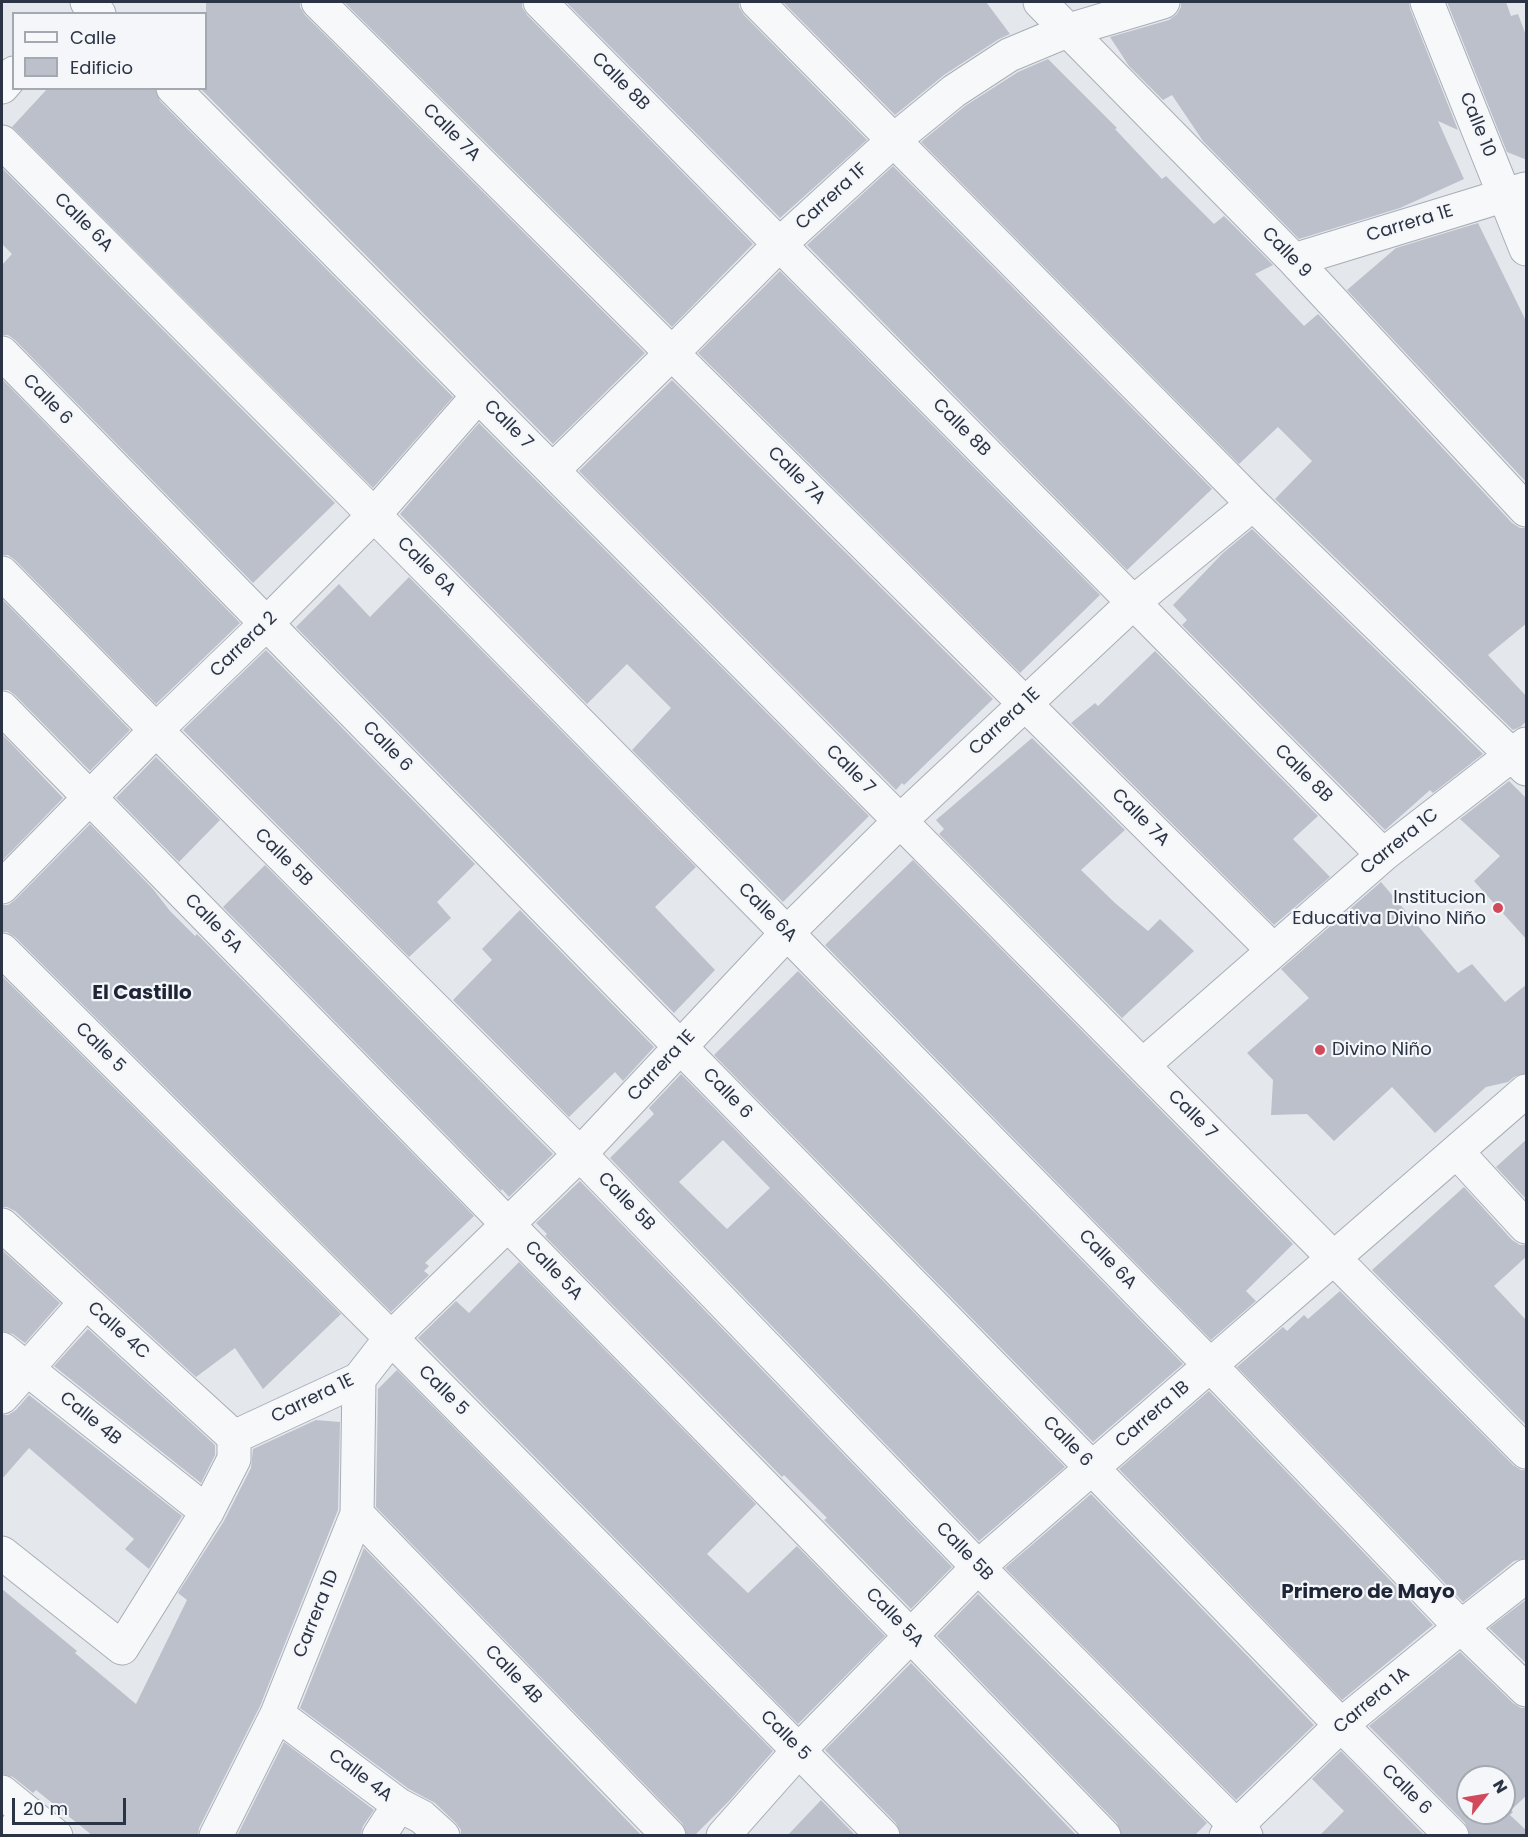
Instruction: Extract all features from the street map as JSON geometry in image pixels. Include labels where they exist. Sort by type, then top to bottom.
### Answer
[{"type":"street","name":"Calle 7A","points":[[318,2],[1273,950]]},
{"type":"street","name":"Calle 8B","points":[[540,2],[1383,855]]},
{"type":"street","points":[[757,2],[1253,504],[1522,755]]},
{"type":"street","name":"Calle 9","points":[[1040,2],[1294,260],[1527,510]]},
{"type":"street","name":"Carrera 1F","points":[[553,471],[780,244],[894,141],[954,92],[1009,55],[1069,30],[1162,2]]},
{"type":"street","name":"Calle 10","points":[[1427,2],[1516,192],[1527,249]]},
{"type":"street","points":[[2,87],[12,75]]},
{"type":"street","name":"Calle 7","points":[[175,90],[1527,1452]]},
{"type":"street","name":"Calle 6A","points":[[2,141],[787,933],[1210,1365],[1461,1627],[1527,1690]]},
{"type":"street","name":"Carrera 1E","points":[[1294,260],[1516,192]]},
{"type":"street","name":"Calle 6","points":[[2,353],[1452,1836]]},
{"type":"street","name":"Carrera 2","points":[[2,886],[374,515],[478,396]]},
{"type":"street","name":"Carrera 1E","points":[[234,1437],[359,1379],[391,1338],[580,1154],[787,933],[900,821],[1134,602],[1253,504]]},
{"type":"street","name":"Calle 5B","points":[[2,573],[580,1154],[1237,1832]]},
{"type":"street","name":"Calle 5A","points":[[2,708],[1104,1836]]},
{"type":"street","name":"Carrera 1C","points":[[1143,1065],[1383,855],[1522,755]]},
{"type":"street","name":"Calle 5","points":[[2,950],[391,1338],[883,1836]]},
{"type":"street","name":"Carrera 1B","points":[[723,1836],[799,1750],[978,1567],[1527,1091]]},
{"type":"street","points":[[1457,1152],[1527,1227]]},
{"type":"street","name":"Calle 4C","points":[[2,1226],[234,1437]]},
{"type":"street","points":[[2,1397],[86,1302]]},
{"type":"street","name":"Calle 4B","points":[[2,1349],[207,1512]]},
{"type":"street","name":"Carrera 1D","points":[[216,1836],[277,1714],[357,1514],[359,1379]]},
{"type":"street","points":[[2,1553],[122,1648],[207,1512],[234,1459],[234,1437]]},
{"type":"street","name":"Calle 4B","points":[[357,1514],[669,1836]]},
{"type":"street","name":"Carrera 1A","points":[[1237,1832],[1341,1725],[1527,1576]]},
{"type":"street","name":"Calle 4A","points":[[277,1714],[399,1805],[422,1817],[443,1836]]},
{"type":"street","points":[[2,1792],[18,1824],[56,1836]]},
{"type":"street","points":[[380,1836],[399,1805]]},
{"type":"building","points":[[206,2],[300,2],[305,15],[645,353],[553,444],[202,90],[207,90]]},
{"type":"building","points":[[344,2],[522,2],[527,15],[753,244],[672,327]]},
{"type":"building","points":[[566,2],[739,2],[744,15],[867,140],[780,218]]},
{"type":"building","points":[[783,2],[986,2],[1010,34],[944,75],[895,115]]},
{"type":"building","points":[[1181,2],[1409,2],[1458,130],[1438,121],[1464,179],[1400,208],[1299,239],[1203,141],[1172,95],[1163,100],[1129,66],[1110,37],[1169,20],[1177,14]]},
{"type":"building","points":[[1447,2],[1506,2],[1511,16],[1518,14],[1527,38],[1527,160],[1507,152]]},
{"type":"building","points":[[1048,59],[1117,128],[1115,129],[1162,179],[1166,176],[1214,224],[1224,216],[1273,265],[1255,274],[1304,326],[1318,314],[1512,523],[1520,528],[1527,528],[1527,623],[1488,655],[1527,697],[1527,721],[1520,727],[1513,730],[1275,499],[1312,461],[1278,427],[1239,464],[921,142],[965,106],[1018,72]]},
{"type":"building","points":[[46,90],[156,90],[160,101],[453,397],[373,488],[12,127]]},
{"type":"building","points":[[893,166],[1212,489],[1127,570],[807,245]]},
{"type":"building","points":[[2,168],[335,503],[253,583],[15,340],[8,335],[2,335],[2,265],[12,254],[2,244]]},
{"type":"building","points":[[1478,223],[1527,323],[1527,483],[1347,290],[1396,248]]},
{"type":"building","points":[[780,271],[1100,595],[1020,673],[698,353]]},
{"type":"building","points":[[2,379],[240,623],[156,704],[15,560],[8,555],[2,555]]},
{"type":"building","points":[[672,380],[993,699],[904,785],[902,783],[896,790],[579,471]]},
{"type":"building","points":[[479,423],[869,816],[783,902],[632,750],[671,708],[627,664],[587,704],[400,514]]},
{"type":"building","points":[[1252,529],[1483,754],[1433,793],[1430,790],[1385,830],[1182,625],[1187,620],[1173,605],[1223,553]]},
{"type":"building","points":[[409,577],[696,867],[655,907],[715,970],[674,1013],[296,627],[339,584],[370,617]]},
{"type":"building","points":[[2,599],[130,730],[90,771],[15,695],[8,690],[2,690]]},
{"type":"building","points":[[266,650],[475,864],[437,902],[451,918],[409,957],[183,730]]},
{"type":"building","points":[[1155,651],[1318,816],[1293,839],[1330,877],[1274,925],[1071,723],[1095,703],[1098,706]]},
{"type":"building","points":[[2,734],[63,798],[2,861]]},
{"type":"building","points":[[1032,738],[1125,830],[1081,870],[1148,931],[1160,919],[1194,951],[1122,1018],[939,834],[944,829],[936,820]]},
{"type":"building","points":[[156,757],[220,820],[179,862],[116,798]]},
{"type":"building","points":[[1509,781],[1527,799],[1527,940],[1474,881],[1500,856],[1460,819]]},
{"type":"building","points":[[90,824],[153,889],[170,911],[195,936],[197,934],[474,1216],[425,1263],[429,1266],[424,1271],[429,1275],[391,1312],[15,937],[2,932],[2,905],[8,905],[15,900]]},
{"type":"building","points":[[913,860],[1293,1244],[1246,1291],[1256,1301],[1211,1340],[825,945]]},
{"type":"building","points":[[265,865],[553,1154],[509,1197],[223,907]]},
{"type":"building","points":[[1381,882],[1458,973],[1472,964],[1505,1002],[1527,984],[1527,1073],[1514,1077],[1508,1082],[1486,1087],[1435,1133],[1392,1087],[1334,1141],[1307,1114],[1271,1115],[1273,1080],[1247,1053],[1309,998],[1281,969]]},
{"type":"building","points":[[520,910],[654,1047],[623,1081],[615,1072],[569,1117],[453,1000],[492,960],[482,949]]},
{"type":"building","points":[[798,971],[1183,1364],[1093,1442],[714,1055]]},
{"type":"building","points":[[2,976],[341,1314],[263,1389],[235,1348],[196,1377],[15,1211],[2,1207]]},
{"type":"building","points":[[681,1074],[1065,1467],[979,1541],[610,1158],[654,1114],[649,1108]],"holes":[[[723,1140],[770,1188],[727,1229],[679,1182]]]},
{"type":"building","points":[[1527,1139],[1527,1200],[1496,1167]]},
{"type":"building","points":[[580,1181],[952,1567],[911,1609],[824,1520],[827,1518],[784,1475],[782,1477],[545,1236],[547,1234],[536,1223]]},
{"type":"building","points":[[1464,1187],[1512,1240],[1520,1245],[1527,1245],[1527,1256],[1494,1286],[1527,1321],[1527,1426],[1372,1270]]},
{"type":"building","points":[[2,1250],[60,1303],[25,1343],[13,1334],[2,1331]]},
{"type":"building","points":[[519,1262],[756,1504],[707,1554],[748,1593],[797,1546],[885,1636],[798,1724],[418,1338],[456,1301],[469,1313]]},
{"type":"building","points":[[1340,1291],[1513,1465],[1521,1470],[1527,1470],[1527,1558],[1514,1561],[1463,1602],[1237,1367],[1283,1327],[1287,1331],[1304,1315],[1308,1319]]},
{"type":"building","points":[[88,1329],[215,1445],[215,1455],[201,1483],[54,1366]]},
{"type":"building","points":[[397,1370],[773,1751],[730,1800],[694,1836],[687,1836],[682,1823],[376,1507],[378,1389]]},
{"type":"building","points":[[1209,1391],[1433,1625],[1342,1700],[1119,1469]]},
{"type":"building","points":[[29,1395],[182,1516],[149,1569],[125,1549],[134,1539],[29,1448],[2,1479],[2,1415],[8,1415],[16,1410]]},
{"type":"building","points":[[316,1420],[340,1422],[338,1510],[260,1706],[199,1828],[198,1836],[93,1836],[36,1790],[33,1793],[13,1777],[2,1774],[2,1589],[136,1704],[187,1600],[178,1593],[224,1521],[251,1468],[253,1449]]},
{"type":"building","points":[[1091,1494],[1314,1725],[1236,1800],[1005,1568]]},
{"type":"building","points":[[364,1548],[642,1836],[461,1836],[461,1830],[456,1823],[435,1803],[409,1789],[300,1708]]},
{"type":"building","points":[[978,1594],[1207,1823],[1194,1836],[1122,1836],[1117,1823],[937,1636]]},
{"type":"building","points":[[1527,1599],[1527,1664],[1489,1628]]},
{"type":"building","points":[[1460,1652],[1513,1703],[1521,1708],[1527,1708],[1527,1795],[1516,1805],[1516,1765],[1456,1765],[1456,1814],[1369,1726]]},
{"type":"building","points":[[911,1663],[1077,1836],[901,1836],[896,1823],[825,1750]]},
{"type":"building","points":[[284,1742],[374,1810],[363,1826],[360,1836],[237,1836]]},
{"type":"building","points":[[1341,1751],[1425,1836],[1319,1836],[1344,1811],[1312,1779]]},
{"type":"building","points":[[821,1800],[856,1836],[787,1836]]},
{"type":"building","points":[[1516,1821],[1527,1831],[1527,1836],[1470,1836],[1466,1825],[1516,1825]]},
{"type":"place","name":"Institucion Educativa Divino Niño","points":[[1498,908]]},
{"type":"place","name":"Divino Niño","points":[[1320,1050]]},
{"type":"district","name":"El Castillo","points":[[142,994]]},
{"type":"district","name":"Primero de Mayo","points":[[1368,1593]]}]
